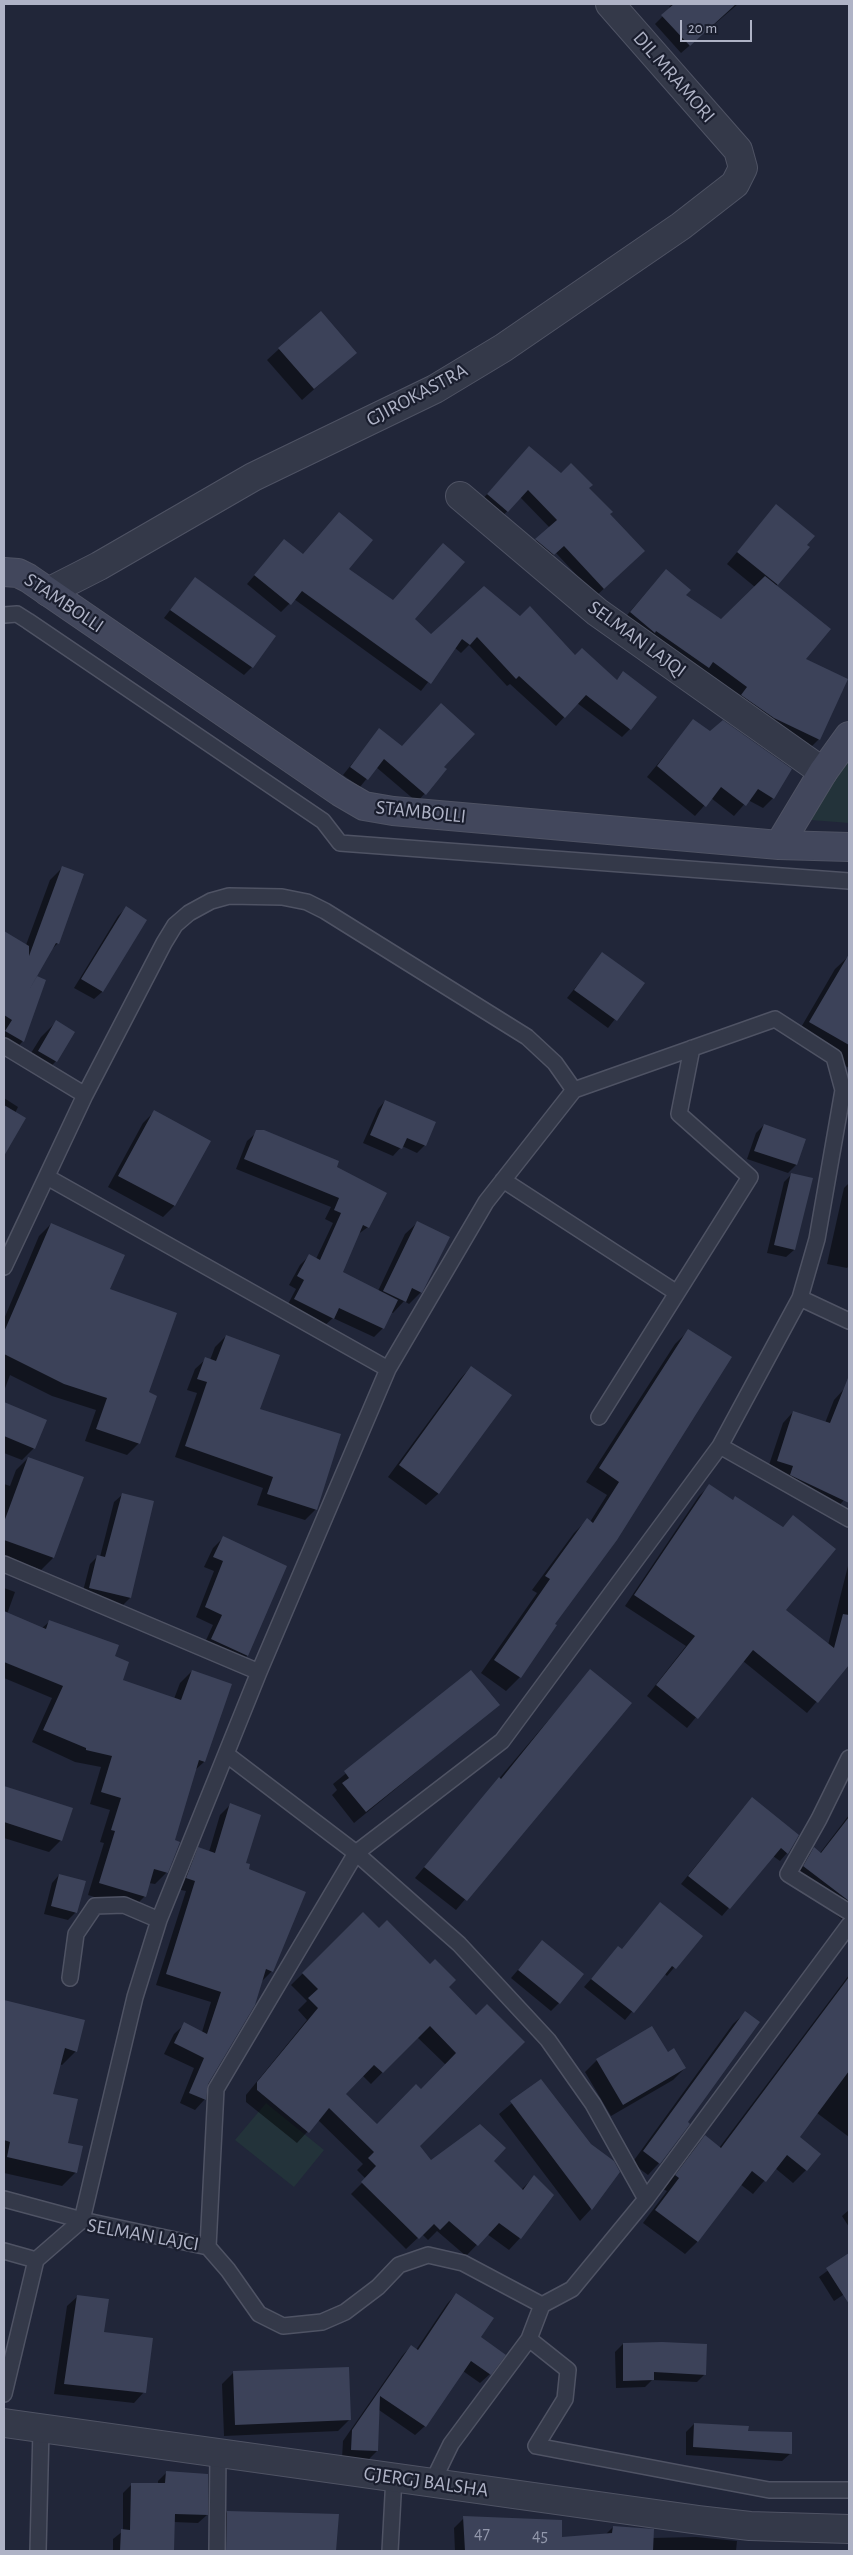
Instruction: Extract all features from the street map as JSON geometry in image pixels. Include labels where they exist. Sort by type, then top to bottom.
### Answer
[{"type":"street","name":"DIL MRAMORI","points":[[611,4],[738,150]]},
{"type":"street","name":"GJIROKASTRA","points":[[48,592],[99,566],[253,477],[435,389],[503,348],[673,232],[735,184],[743,168],[738,150]]},
{"type":"street","name":"SELMAN LAJQI","points":[[460,496],[597,612],[823,772]]},
{"type":"street","name":"STAMBOLLI","points":[[4,572],[18,573],[48,592],[340,792],[364,806],[393,811],[779,844],[849,847]]},
{"type":"street","points":[[779,844],[823,772],[849,736]]},
{"type":"street","name":"GJERGJ BALSHA","points":[[4,2423],[218,2455],[750,2526],[849,2529]]},
{"type":"lane","points":[[4,615],[17,614],[28,621],[323,821],[340,842],[849,881]]},
{"type":"lane","points":[[4,1267],[85,1095],[175,925],[189,913],[211,901],[229,896],[282,897],[306,902],[326,911],[527,1037],[555,1063],[574,1090]]},
{"type":"lane","points":[[4,2199],[82,2220],[135,1997],[160,1920],[259,1672],[388,1369],[486,1202],[574,1090],[775,1019],[834,1057],[849,1062]]},
{"type":"lane","points":[[4,1046],[85,1095]]},
{"type":"lane","points":[[599,1417],[750,1177],[679,1114],[692,1048]]},
{"type":"lane","points":[[208,2247],[216,2088],[356,1853],[502,1741],[720,1446],[800,1298],[817,1239],[843,1090],[834,1057]]},
{"type":"lane","points":[[47,1177],[388,1369]]},
{"type":"lane","points":[[503,1180],[677,1293]]},
{"type":"lane","points":[[800,1298],[849,1321]]},
{"type":"lane","points":[[720,1446],[849,1519]]},
{"type":"lane","points":[[4,1564],[259,1672]]},
{"type":"lane","points":[[226,1754],[356,1853],[460,1944],[548,2040],[593,2104],[646,2199]]},
{"type":"lane","points":[[849,1758],[819,1819],[788,1874],[849,1912]]},
{"type":"lane","points":[[70,1978],[76,1934],[95,1906],[124,1905],[160,1920]]},
{"type":"lane","points":[[432,2483],[451,2444],[529,2339],[542,2306],[572,2289],[646,2199],[849,1925]]},
{"type":"lane","name":"SELMAN LAJCI","points":[[36,2260],[82,2220],[208,2247],[228,2270],[259,2314],[283,2326],[322,2322],[345,2312],[378,2287],[399,2265],[428,2255],[463,2263],[542,2306]]},
{"type":"lane","points":[[4,2251],[36,2260],[4,2394]]},
{"type":"lane","points":[[529,2339],[568,2370],[565,2399],[536,2446],[769,2490],[849,2490]]},
{"type":"lane","points":[[38,2551],[41,2429]]},
{"type":"lane","points":[[217,2551],[218,2455]]},
{"type":"lane","points":[[390,2551],[394,2477]]},
{"type":"shaded area","points":[[849,758],[849,823],[811,820],[820,800]]},
{"type":"shaded area","points":[[266,2103],[324,2150],[294,2187],[235,2140]]},
{"type":"building","points":[[674,4],[736,4],[690,46],[661,15]]},
{"type":"building","points":[[321,311],[357,353],[314,389],[278,348]]},
{"type":"building","points":[[529,446],[561,473],[571,463],[593,485],[589,488],[613,512],[610,514],[645,551],[604,589],[564,546],[554,555],[535,539],[557,520],[528,490],[508,512],[487,494]]},
{"type":"building","points":[[776,504],[815,536],[807,545],[810,547],[778,585],[737,552]]},
{"type":"building","points":[[339,512],[373,540],[349,569],[393,600],[443,543],[465,562],[415,619],[431,634],[484,586],[520,616],[530,606],[575,655],[582,648],[617,680],[623,671],[657,697],[631,730],[586,695],[565,718],[519,676],[516,679],[477,637],[470,645],[462,639],[431,684],[302,591],[291,605],[254,575],[284,539],[303,554]]},
{"type":"building","points":[[666,569],[691,590],[686,595],[721,619],[765,576],[831,629],[806,659],[848,679],[820,740],[774,718],[741,695],[747,687],[713,662],[709,668],[656,631],[655,633],[630,612]]},
{"type":"building","points":[[195,577],[276,636],[253,668],[170,610]]},
{"type":"building","points":[[441,703],[475,734],[444,767],[447,769],[426,795],[384,759],[368,780],[350,767],[379,728],[402,746]]},
{"type":"building","points":[[693,719],[710,731],[723,720],[792,769],[774,799],[758,789],[746,806],[721,787],[706,807],[657,766]]},
{"type":"building","points":[[62,866],[84,874],[59,944],[56,943],[37,976],[46,980],[24,1042],[5,1031],[12,1020],[4,1015],[4,931],[29,946],[29,956]]},
{"type":"building","points":[[126,906],[147,920],[103,992],[81,979]]},
{"type":"building","points":[[602,952],[645,983],[617,1021],[574,990]]},
{"type":"building","points":[[849,954],[849,1045],[809,1022]]},
{"type":"building","points":[[56,1020],[75,1032],[57,1062],[38,1051]]},
{"type":"building","points":[[385,1100],[436,1122],[426,1146],[407,1138],[402,1149],[370,1135]]},
{"type":"building","points":[[4,1105],[26,1118],[4,1156]]},
{"type":"building","points":[[154,1110],[211,1141],[175,1206],[118,1176]]},
{"type":"building","points":[[764,1124],[806,1139],[797,1165],[754,1151]]},
{"type":"building","points":[[256,1130],[264,1130],[339,1161],[337,1167],[387,1193],[369,1228],[363,1225],[343,1272],[398,1300],[384,1329],[339,1308],[334,1319],[294,1299],[304,1280],[297,1276],[309,1254],[320,1260],[341,1213],[334,1210],[339,1198],[244,1159]]},
{"type":"building","points":[[791,1173],[813,1178],[795,1250],[774,1245]]},
{"type":"building","points":[[417,1221],[450,1237],[422,1293],[412,1288],[406,1302],[383,1291]]},
{"type":"building","points":[[51,1223],[125,1255],[110,1289],[177,1313],[149,1392],[157,1396],[140,1444],[96,1429],[107,1398],[64,1384],[4,1354],[4,1332]]},
{"type":"building","points":[[688,1329],[732,1357],[617,1540],[555,1624],[557,1625],[521,1678],[494,1660],[550,1579],[545,1576],[587,1518],[593,1523],[619,1482],[599,1468]]},
{"type":"building","points":[[226,1335],[280,1355],[260,1409],[341,1434],[317,1510],[267,1494],[273,1477],[185,1446],[207,1382],[197,1379],[205,1357],[216,1361]]},
{"type":"building","points":[[471,1366],[512,1395],[439,1494],[399,1465]]},
{"type":"building","points":[[848,1378],[849,1503],[790,1475],[793,1466],[777,1461],[793,1411],[830,1423]]},
{"type":"building","points":[[4,1402],[47,1420],[35,1449],[4,1436]]},
{"type":"building","points":[[28,1457],[84,1477],[54,1558],[4,1540],[4,1522]]},
{"type":"building","points":[[709,1484],[733,1500],[735,1496],[783,1527],[793,1515],[836,1549],[786,1610],[834,1648],[843,1614],[849,1615],[849,1665],[818,1703],[753,1650],[698,1719],[656,1685],[695,1636],[634,1595]]},
{"type":"building","points":[[122,1493],[154,1501],[131,1598],[89,1588],[97,1555],[105,1557]]},
{"type":"building","points":[[223,1536],[287,1566],[248,1656],[211,1639],[222,1615],[205,1607],[223,1561],[213,1557]]},
{"type":"building","points":[[4,1611],[46,1629],[49,1620],[119,1645],[115,1656],[129,1662],[123,1680],[181,1700],[192,1670],[232,1684],[205,1762],[199,1760],[175,1840],[180,1842],[168,1873],[154,1869],[146,1897],[99,1883],[115,1831],[111,1830],[121,1798],[101,1792],[112,1756],[86,1750],[86,1748],[43,1730],[63,1686],[4,1662]]},
{"type":"building","points":[[590,1669],[632,1703],[467,1901],[424,1867],[499,1777],[501,1779]]},
{"type":"building","points":[[471,1670],[500,1705],[366,1812],[342,1783],[349,1778],[344,1771]]},
{"type":"building","points":[[4,1786],[73,1808],[62,1841],[4,1822]]},
{"type":"building","points":[[752,1797],[799,1835],[788,1854],[781,1848],[730,1909],[688,1876]]},
{"type":"building","points":[[230,1803],[261,1815],[246,1863],[250,1864],[249,1869],[306,1892],[273,1972],[266,1969],[255,2005],[208,2084],[206,2100],[189,2093],[204,2058],[174,2043],[184,2022],[207,2034],[221,1992],[166,1974],[195,1881],[186,1878],[198,1847],[215,1853]]},
{"type":"building","points":[[849,1817],[849,1901],[803,1866],[814,1847],[821,1853]]},
{"type":"building","points":[[59,1874],[86,1881],[77,1913],[51,1906]]},
{"type":"building","points":[[660,1902],[703,1936],[676,1969],[672,1966],[634,2013],[591,1979],[618,1946],[622,1949]]},
{"type":"building","points":[[363,1912],[379,1928],[387,1920],[430,1964],[435,1959],[456,1980],[449,1987],[476,2015],[487,2004],[525,2042],[420,2146],[431,2160],[480,2124],[506,2148],[494,2161],[523,2190],[534,2175],[554,2195],[521,2239],[499,2223],[478,2246],[449,2221],[440,2230],[434,2224],[419,2239],[361,2182],[376,2166],[368,2158],[374,2152],[329,2108],[309,2133],[257,2090],[257,2082],[318,2008],[308,1998],[318,1989],[302,1973]],"holes":[[[430,2026],[456,2053],[421,2089],[416,2084],[377,2124],[346,2094],[374,2065],[383,2073]]]},
{"type":"building","points":[[542,1940],[584,1974],[560,2004],[518,1970]]},
{"type":"building","points":[[849,1977],[849,2071],[800,2137],[821,2154],[807,2171],[787,2155],[766,2182],[752,2171],[698,2242],[655,2210],[679,2178],[675,2175],[705,2135],[721,2148]]},
{"type":"building","points":[[4,2000],[85,2020],[77,2052],[65,2048],[53,2094],[78,2099],[68,2143],[83,2146],[77,2173],[7,2157],[10,2142],[4,2140]]},
{"type":"building","points":[[745,2011],[760,2022],[660,2164],[643,2151]]},
{"type":"building","points":[[652,2026],[668,2052],[674,2048],[686,2068],[623,2105],[596,2059]]},
{"type":"building","points":[[541,2079],[591,2144],[614,2161],[620,2172],[592,2210],[510,2101]]},
{"type":"building","points":[[849,2253],[849,2304],[826,2268]]},
{"type":"building","points":[[456,2293],[494,2318],[481,2337],[506,2355],[491,2375],[471,2361],[426,2427],[380,2396],[378,2451],[351,2450],[352,2430],[411,2345],[418,2350]]},
{"type":"building","points":[[77,2295],[109,2299],[104,2332],[153,2338],[146,2393],[64,2384]]},
{"type":"building","points":[[623,2343],[707,2344],[706,2375],[654,2372],[654,2380],[623,2381]]},
{"type":"building","points":[[349,2367],[351,2420],[235,2425],[233,2371]]},
{"type":"building","points":[[694,2423],[749,2426],[748,2431],[792,2432],[792,2454],[693,2447]]},
{"type":"building","points":[[166,2471],[208,2474],[208,2515],[175,2514],[174,2551],[120,2551],[121,2529],[130,2530],[131,2483],[165,2483]]},
{"type":"building","points":[[227,2511],[339,2514],[336,2551],[226,2551]]},
{"type":"building","points":[[463,2516],[562,2520],[562,2537],[612,2533],[613,2526],[654,2529],[653,2551],[465,2551]]}]
